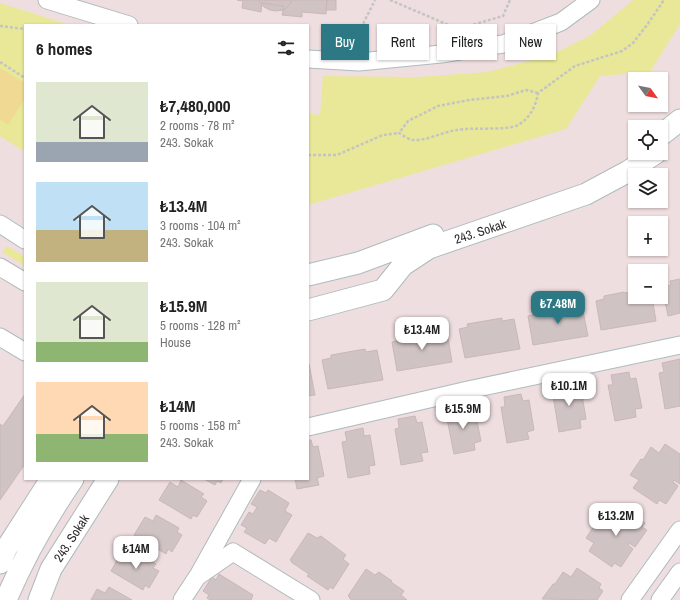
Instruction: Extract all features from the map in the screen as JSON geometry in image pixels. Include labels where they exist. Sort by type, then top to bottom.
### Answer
[{"type":"street","points":[[47,0],[126,24]]},
{"type":"street","points":[[309,59],[359,62],[441,54],[503,44],[561,22],[592,0]]},
{"type":"street","points":[[668,129],[680,120]]},
{"type":"street","points":[[668,145],[680,137]]},
{"type":"street","name":"243. Sokak","points":[[309,275],[358,263],[584,181],[628,157]]},
{"type":"street","name":"243. Sokak","points":[[309,310],[383,290],[403,265],[429,248],[586,194],[628,172],[646,160]]},
{"type":"street","points":[[0,224],[13,237]]},
{"type":"street","points":[[0,267],[24,281]]},
{"type":"street","points":[[0,336],[24,351]]},
{"type":"street","points":[[309,427],[468,390],[680,345]]},
{"type":"street","points":[[0,562],[6,549],[51,480]]},
{"type":"street","points":[[6,600],[19,569],[56,503],[72,480]]},
{"type":"street","name":"243. Sokak","points":[[40,600],[51,569],[107,480]]},
{"type":"street","points":[[182,600],[226,527],[241,496],[251,480]]},
{"type":"street","points":[[226,527],[233,552],[311,600]]},
{"type":"street","points":[[630,600],[680,530]]},
{"type":"street","points":[[197,577],[233,552]]},
{"type":"street","points":[[660,600],[680,572]]},
{"type":"path","points":[[344,62],[375,0]]},
{"type":"path","points":[[390,0],[458,29],[503,16],[510,0]]},
{"type":"path","points":[[309,155],[337,155],[383,135],[399,133],[411,140],[428,138],[457,130],[473,128],[508,128],[518,125],[533,111],[538,93],[575,66],[622,51],[633,43],[664,0]]},
{"type":"path","points":[[0,26],[24,29]]},
{"type":"path","points":[[0,62],[24,77]]},
{"type":"path","points":[[399,133],[408,120],[438,106],[468,100],[507,96],[526,90],[538,93]]},
{"type":"shaded area","points":[[633,0],[680,0],[680,24],[650,72],[628,72],[628,74],[600,76],[566,129],[309,205],[309,113],[320,115],[323,76],[417,77],[487,72],[532,60],[556,60],[556,52],[591,35]]},
{"type":"shaded area","points":[[0,3],[67,24],[24,24],[24,151],[0,136]]},
{"type":"shaded area","points":[[0,68],[24,82],[24,101],[8,125],[0,119]]},
{"type":"shaded area","points":[[7,246],[24,256],[24,265],[2,252]]},
{"type":"building","points":[[237,0],[327,0],[326,14],[302,12],[302,17],[282,15],[284,6],[262,3],[261,12],[242,8],[243,1]]},
{"type":"building","points":[[258,0],[292,0],[284,10],[276,11],[264,7]]},
{"type":"building","points":[[327,0],[336,0],[336,10],[326,10]]},
{"type":"building","points":[[680,279],[680,313],[668,316],[666,304],[668,304],[668,285],[671,285],[670,281]]},
{"type":"building","points":[[628,292],[628,304],[653,304],[656,321],[601,330],[596,301],[604,299],[604,296]]},
{"type":"building","points":[[570,305],[571,308],[582,306],[588,336],[533,345],[528,316],[536,314],[536,311]]},
{"type":"building","points":[[502,318],[502,321],[514,319],[520,349],[465,358],[459,329],[468,327],[467,324]]},
{"type":"building","points":[[435,331],[435,334],[447,332],[452,362],[397,371],[392,342],[400,340],[400,337]]},
{"type":"building","points":[[365,349],[366,352],[377,350],[383,380],[328,389],[322,360],[331,358],[331,355]]},
{"type":"building","points":[[680,359],[680,406],[665,409],[659,373],[664,372],[662,363]]},
{"type":"building","points":[[309,364],[315,395],[309,396]]},
{"type":"building","points":[[629,372],[630,379],[636,378],[642,408],[635,409],[636,417],[615,421],[608,385],[613,385],[611,375]]},
{"type":"building","points":[[574,382],[575,390],[581,389],[586,419],[580,420],[581,428],[559,432],[553,396],[558,395],[556,386]]},
{"type":"building","points":[[521,394],[523,401],[529,400],[534,430],[527,432],[529,439],[507,443],[501,407],[505,407],[504,397]]},
{"type":"building","points":[[24,395],[24,465],[0,500],[0,424],[3,426]]},
{"type":"building","points":[[468,405],[469,412],[475,411],[481,441],[474,443],[475,450],[454,454],[447,419],[452,418],[450,408]]},
{"type":"building","points":[[415,416],[417,423],[422,422],[428,452],[421,453],[423,461],[401,465],[395,429],[399,428],[398,419]]},
{"type":"building","points":[[363,428],[364,436],[370,435],[375,465],[369,466],[370,474],[348,478],[342,442],[347,441],[345,432]]},
{"type":"building","points":[[309,440],[311,440],[313,447],[318,446],[324,476],[317,478],[319,485],[297,489],[295,480],[309,480]]},
{"type":"building","points":[[665,444],[680,454],[680,484],[674,480],[673,482],[678,486],[666,504],[659,500],[657,504],[633,488],[639,480],[630,475],[641,459],[643,460],[651,447],[659,453]]},
{"type":"building","points":[[181,480],[204,494],[201,497],[207,501],[197,517],[193,515],[191,519],[159,500],[170,482],[178,487]]},
{"type":"building","points":[[206,480],[222,480],[221,483],[217,481],[215,485]]},
{"type":"building","points":[[260,490],[266,493],[268,490],[289,503],[285,511],[292,515],[276,542],[269,538],[265,544],[244,532],[247,528],[241,525],[249,512],[253,514],[257,507],[251,504]]},
{"type":"building","points":[[620,507],[645,523],[642,527],[647,530],[635,547],[629,543],[628,545],[633,549],[621,567],[614,563],[612,567],[589,551],[594,543],[586,538],[607,510],[615,516]]},
{"type":"building","points":[[156,515],[179,528],[177,532],[182,535],[172,552],[168,549],[166,554],[134,535],[145,517],[153,521]]},
{"type":"building","points":[[308,533],[317,538],[321,536],[346,555],[343,559],[349,564],[333,589],[330,587],[328,590],[307,576],[309,574],[290,560]]},
{"type":"building","points":[[133,551],[156,564],[153,568],[159,571],[149,588],[145,585],[143,590],[111,571],[121,553],[129,558]]},
{"type":"building","points":[[577,568],[601,584],[599,588],[603,591],[597,600],[542,599],[563,572],[571,577]]},
{"type":"building","points":[[366,569],[375,575],[379,572],[392,581],[391,582],[404,591],[401,595],[407,600],[352,600],[349,598],[350,597],[348,596]]},
{"type":"building","points":[[219,574],[253,595],[251,600],[210,600],[207,598],[209,595],[203,591],[212,577],[216,580]]},
{"type":"building","points":[[109,587],[132,600],[91,600],[97,589],[105,593]]}]
